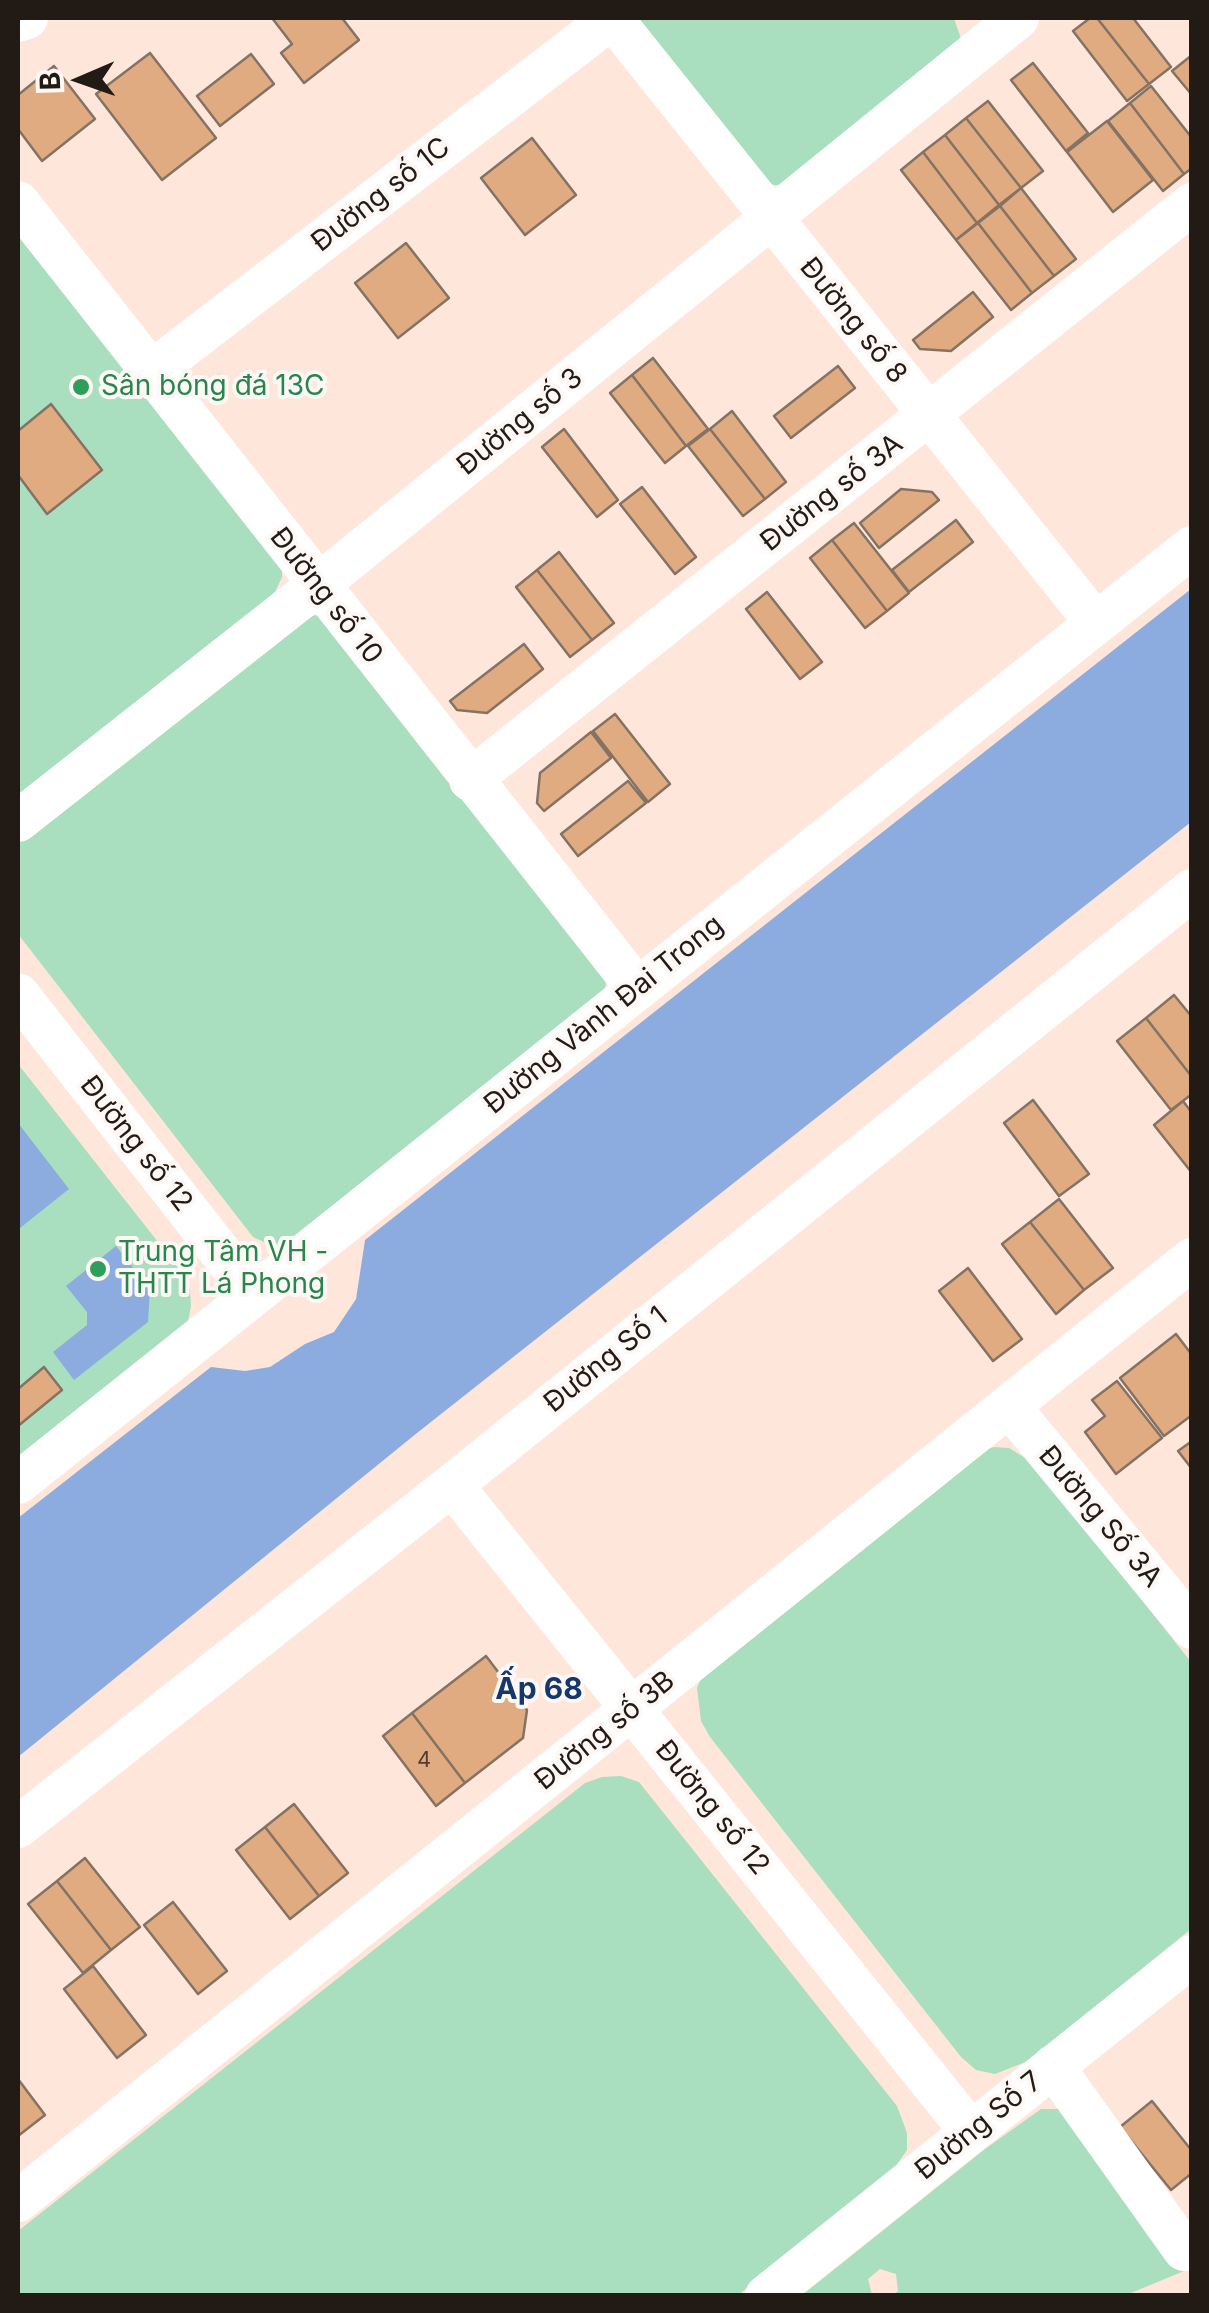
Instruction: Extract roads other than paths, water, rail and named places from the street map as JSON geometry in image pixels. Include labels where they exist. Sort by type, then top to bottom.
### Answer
[{"type":"street","points":[[18,21],[26,18]]},
{"type":"street","name":"Đường số 8","points":[[612,18],[1096,623]]},
{"type":"street","name":"Đường số 1C","points":[[151,372],[612,18]]},
{"type":"street","name":"Đường số 3","points":[[18,821],[318,585],[771,218],[993,25]]},
{"type":"street","name":"Đường số 10","points":[[18,202],[637,988]]},
{"type":"street","name":"Đường số 3A","points":[[470,780],[1192,204]]},
{"type":"street","name":"Đường Vành Đai Trong","points":[[18,1483],[1192,547]]},
{"type":"street","name":"Đường Số 1","points":[[18,1826],[452,1485],[1192,890]]},
{"type":"street","name":"Đường số 12","points":[[18,994],[254,1294]]},
{"type":"street","name":"Đường số 3B","points":[[18,2201],[1192,1259]]},
{"type":"street","name":"Đường Số 3A","points":[[1008,1406],[1187,1611]]},
{"type":"street","name":"Đường số 12","points":[[452,1485],[971,2132]]},
{"type":"street","name":"Đường Số 7","points":[[766,2296],[1192,1956]]},
{"type":"street","points":[[1053,2066],[1184,2250]]},
{"type":"water","points":[[1191,589],[1191,822],[417,1433],[18,1757],[18,1518],[211,1367],[245,1371],[270,1367],[305,1344],[334,1332],[356,1299],[365,1240]]},
{"type":"water","points":[[18,1123],[69,1189],[20,1228],[18,1224]]},
{"type":"water","points":[[116,1246],[150,1289],[148,1322],[74,1380],[53,1352],[87,1325],[87,1312],[66,1286]]},
{"type":"place","name":"Sân bóng đá 13C","points":[[81,387]]},
{"type":"place","name":"Trung Tâm VH - THTT Lá Phong","points":[[98,1269]]},
{"type":"district","name":"Ấp 68","points":[[539,1690]]}]
